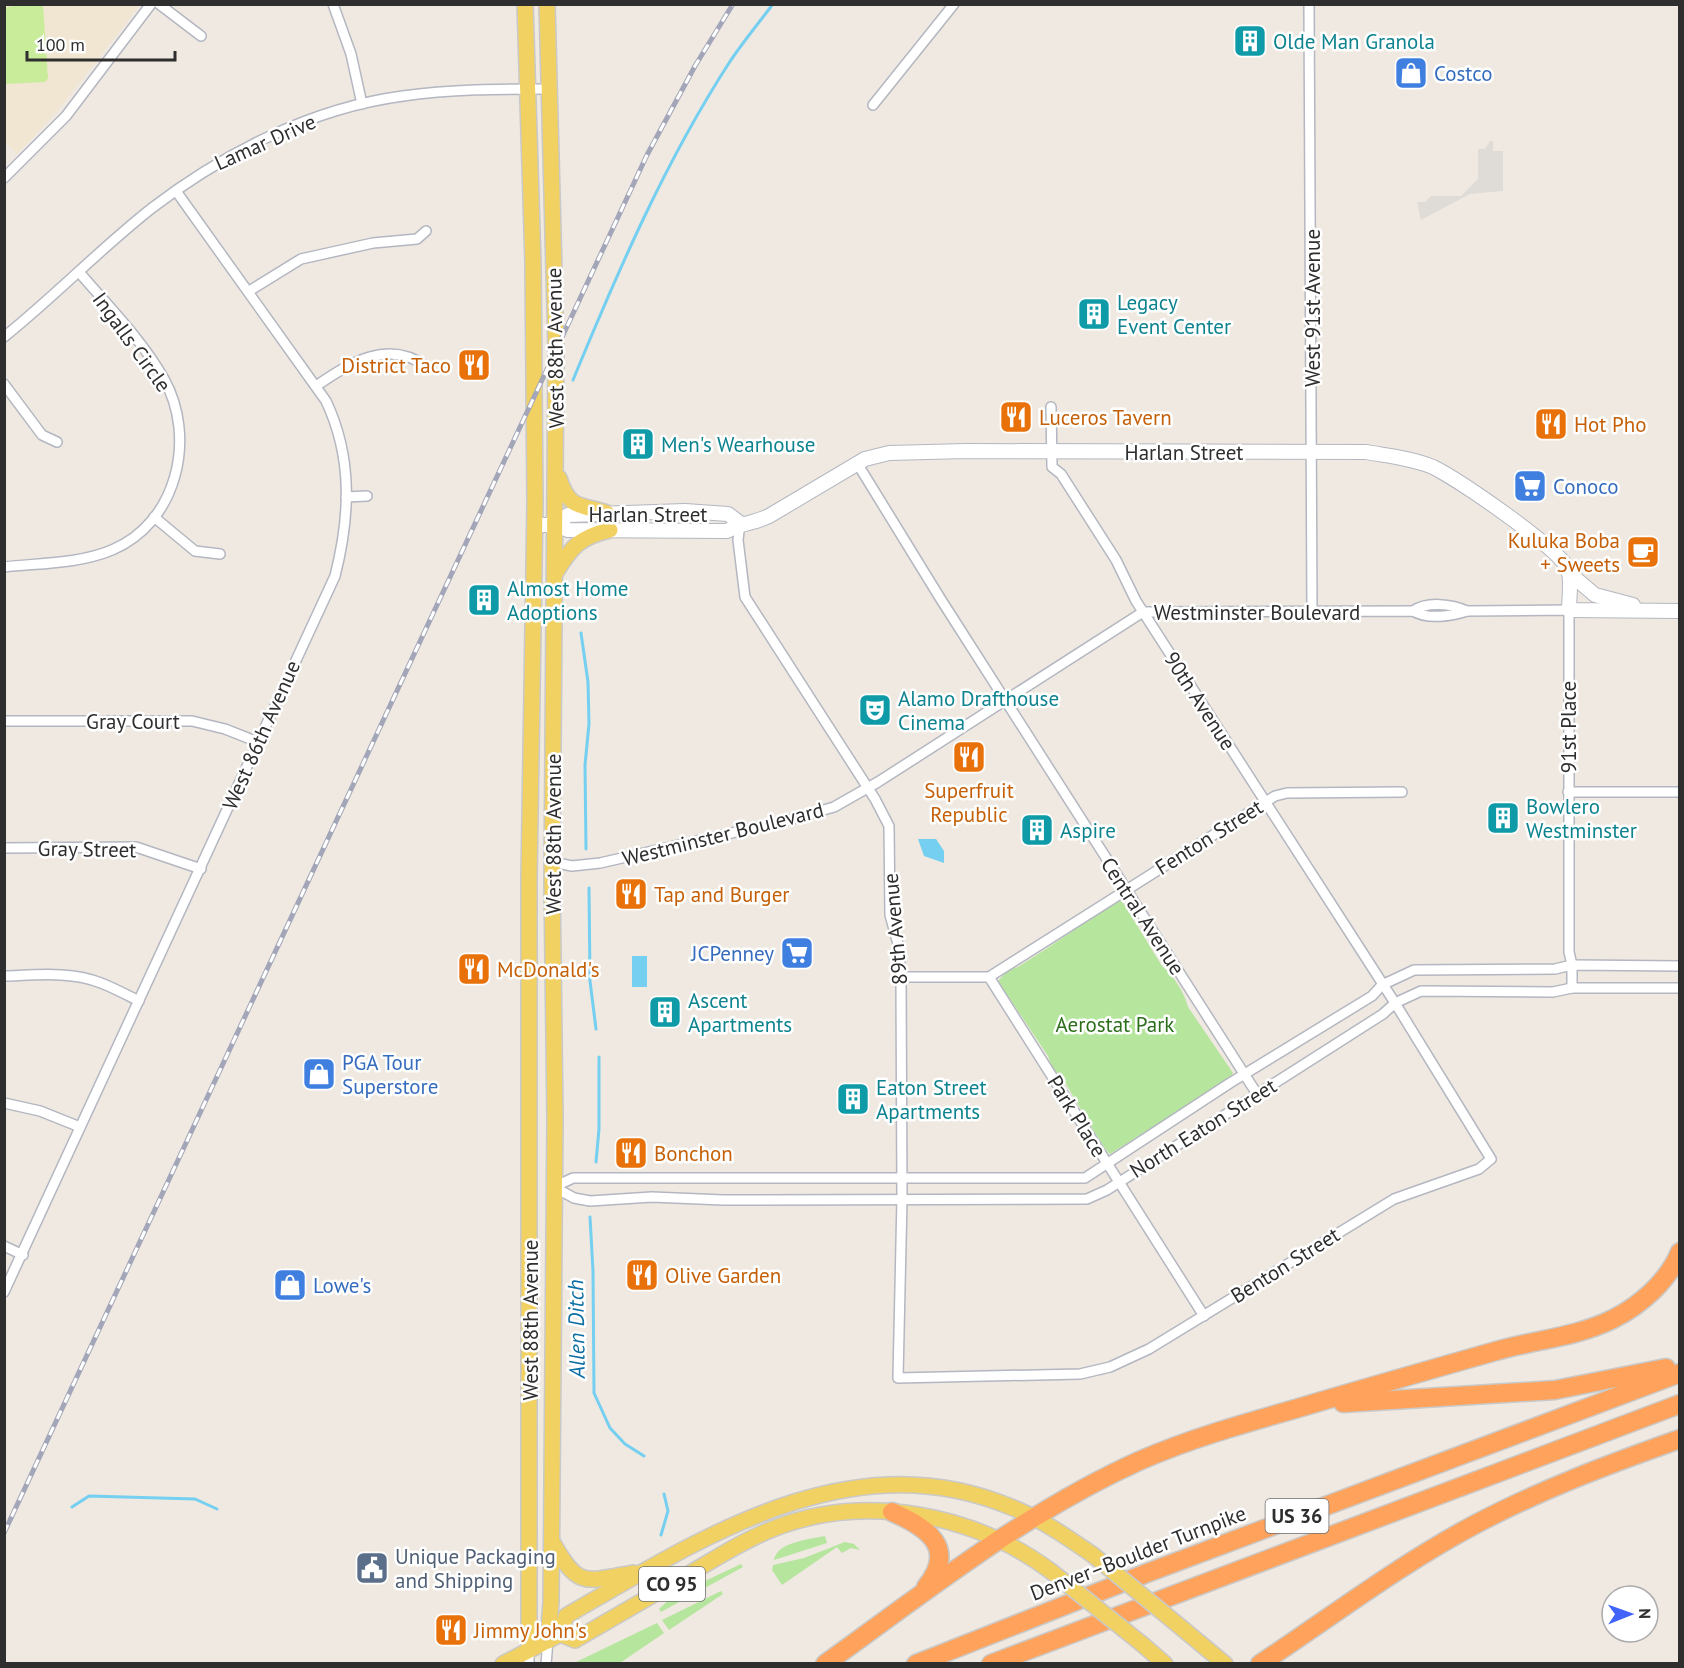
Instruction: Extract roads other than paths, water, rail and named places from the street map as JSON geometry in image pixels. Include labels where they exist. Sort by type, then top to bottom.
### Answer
[{"type":"highway","points":[[825,1664],[999,1538],[1139,1461],[1254,1420],[1499,1350],[1607,1322],[1632,1308],[1652,1292],[1669,1272],[1680,1252]]},
{"type":"highway","points":[[1254,1420],[1341,1403],[1556,1390],[1599,1383],[1680,1364]]},
{"type":"highway","name":"Denver–Boulder Turnpike","points":[[916,1664],[1147,1573],[1680,1372]]},
{"type":"highway","points":[[943,1664],[1093,1604],[1680,1384]]},
{"type":"highway","points":[[991,1664],[1680,1404]]},
{"type":"highway","name":"US 36","points":[[1019,1664],[1680,1414]]},
{"type":"highway","points":[[1260,1664],[1437,1546],[1502,1510],[1568,1480],[1680,1439]]},
{"type":"highway","points":[[891,1512],[923,1527],[937,1542],[937,1569],[932,1581],[919,1595]]},
{"type":"highway","points":[[1288,1664],[1308,1632]]},
{"type":"main road","name":"West 88th Avenue","points":[[525,4],[533,263],[535,525],[529,878],[529,1657]]},
{"type":"main road","name":"West 88th Avenue","points":[[547,4],[556,304],[552,862],[554,1187],[551,1540],[554,1637]]},
{"type":"main road","points":[[556,471],[564,493],[576,506],[607,513]]},
{"type":"main road","points":[[555,575],[572,547],[591,534],[610,530]]},
{"type":"main road","name":"CO 95","points":[[503,1664],[529,1657],[554,1637],[566,1616],[645,1571],[775,1508],[806,1497],[852,1487],[903,1484],[940,1487],[996,1501],[1035,1517],[1094,1555],[1225,1664]]},
{"type":"main road","name":"CO 95","points":[[554,1637],[575,1640],[742,1544],[774,1529],[827,1515],[891,1512],[951,1521],[999,1538],[1052,1572],[1165,1664]]},
{"type":"main road","points":[[551,1540],[570,1571],[585,1579],[599,1580],[645,1571]]},
{"type":"street","points":[[4,178],[66,116],[151,4]]},
{"type":"street","points":[[159,4],[201,36]]},
{"type":"street","points":[[333,4],[351,54],[362,104]]},
{"type":"street","points":[[873,105],[954,4]]},
{"type":"street","name":"West 91st Avenue","points":[[1309,4],[1312,611]]},
{"type":"street","name":"Lamar Drive","points":[[4,337],[151,209],[208,168],[262,139],[362,104],[404,96],[548,89]]},
{"type":"street","name":"West 86th Avenue","points":[[4,1292],[335,576],[346,534],[344,456],[337,426],[316,386],[176,191]]},
{"type":"street","points":[[249,291],[301,259],[372,243],[417,239],[426,231]]},
{"type":"street","name":"Ingalls Circle","points":[[4,567],[77,560],[99,555],[127,542],[154,517],[166,498],[179,463],[181,438],[175,404],[158,370],[79,272]]},
{"type":"street","points":[[316,386],[349,363],[372,356],[412,356],[427,367]]},
{"type":"street","points":[[4,384],[42,435],[57,442]]},
{"type":"street","name":"90th Avenue","points":[[1051,407],[1052,467],[1061,474],[1111,553],[1143,612],[1395,1003]]},
{"type":"street","name":"Harlan Street","points":[[535,525],[556,525],[568,530],[727,531],[740,523],[757,521],[769,516],[858,463],[889,453],[1366,452],[1401,457],[1432,467],[1483,498],[1558,555],[1569,573],[1595,595],[1651,610]]},
{"type":"street","name":"Central Avenue","points":[[858,463],[1005,700],[1257,1095]]},
{"type":"street","points":[[346,496],[367,496]]},
{"type":"street","points":[[628,530],[652,524],[686,523],[704,512]]},
{"type":"street","name":"Harlan Street","points":[[556,525],[568,515],[607,513],[704,512],[728,514],[740,523]]},
{"type":"street","points":[[154,517],[195,551],[220,554]]},
{"type":"street","name":"89th Avenue","points":[[740,523],[738,542],[746,597],[868,788],[889,826],[890,915],[898,944],[901,977],[902,1198],[898,1378]]},
{"type":"street","points":[[1569,573],[1569,610],[1680,610]]},
{"type":"street","name":"Westminster Boulevard","points":[[552,862],[572,866],[600,863],[717,837],[834,807],[868,788],[1143,612],[1413,611],[1420,607],[1455,606],[1467,611],[1569,610]]},
{"type":"street","name":"91st Place","points":[[1569,610],[1569,954],[1572,965],[1572,988]]},
{"type":"street","name":"Gray Court","points":[[4,722],[192,721],[225,729],[258,742]]},
{"type":"street","name":"Fenton Street","points":[[989,977],[1265,801],[1287,793],[1402,792]]},
{"type":"street","points":[[1568,792],[1680,792]]},
{"type":"street","name":"Gray Street","points":[[4,848],[136,848],[201,869]]},
{"type":"street","name":"North Eaton Street","points":[[554,1187],[573,1178],[1079,1179],[1089,1176],[1106,1163],[1372,996],[1382,985],[1408,972],[1422,969],[1553,969],[1572,965],[1680,966]]},
{"type":"street","points":[[4,975],[60,975],[85,979],[100,982],[139,1001]]},
{"type":"street","points":[[901,977],[989,977]]},
{"type":"street","name":"Park Place","points":[[989,977],[1204,1316]]},
{"type":"street","name":"North Eaton Street","points":[[554,1187],[574,1198],[590,1201],[652,1197],[1080,1200],[1098,1195],[1383,1014],[1395,1003],[1421,991],[1555,992],[1572,988],[1680,988]]},
{"type":"street","name":"Benton Street","points":[[898,1378],[1080,1374],[1110,1367],[1130,1359],[1204,1316],[1394,1199],[1479,1169],[1491,1159],[1395,1003]]},
{"type":"street","points":[[4,1103],[40,1111],[80,1127]]},
{"type":"street","points":[[4,1246],[23,1255]]},
{"type":"street","name":"West 88th Avenue","points":[[546,1664],[554,1637]]},
{"type":"water","points":[[918,839],[936,839],[944,851],[944,863],[924,856]]},
{"type":"water","name":"Ascent Apartments","points":[[632,956],[647,956],[647,987],[632,987]]},
{"type":"waterway","points":[[573,380],[607,298],[663,178],[729,63],[773,4]]},
{"type":"waterway","points":[[581,633],[588,682],[589,724],[585,765],[586,849]]},
{"type":"waterway","points":[[589,888],[590,981],[596,1029]]},
{"type":"waterway","points":[[596,1162],[599,1129],[599,1057]]},
{"type":"waterway","name":"Allen Ditch","points":[[590,1217],[594,1393],[610,1428],[625,1444],[644,1456]]},
{"type":"waterway","name":"Allen Ditch","points":[[661,1535],[668,1511],[664,1494]]},
{"type":"waterway","points":[[72,1507],[89,1496],[195,1499],[217,1509]]},
{"type":"railway","points":[[4,1533],[647,155],[695,66],[733,4]]},
{"type":"place","name":"Olde Man Granola","points":[[1250,41]]},
{"type":"place","name":"Costco","points":[[1411,73]]},
{"type":"place","name":"Legacy Event Center","points":[[1094,314]]},
{"type":"place","name":"District Taco","points":[[474,365]]},
{"type":"place","name":"Luceros Tavern","points":[[1016,417]]},
{"type":"place","name":"Hot Pho","points":[[1551,424]]},
{"type":"place","name":"Men's Wearhouse","points":[[638,444]]},
{"type":"place","name":"Conoco","points":[[1530,486]]},
{"type":"place","name":"Kuluka Boba + Sweets","points":[[1643,552]]},
{"type":"place","name":"Almost Home Adoptions","points":[[484,600]]},
{"type":"place","name":"Alamo Drafthouse Cinema","points":[[875,710]]},
{"type":"place","name":"Superfruit Republic","points":[[969,757]]},
{"type":"place","name":"Bowlero Westminster","points":[[1503,818]]},
{"type":"place","name":"Aspire","points":[[1037,830]]},
{"type":"place","name":"Tap and Burger","points":[[631,894]]},
{"type":"place","name":"JCPenney","points":[[797,953]]},
{"type":"place","name":"McDonald's","points":[[474,969]]},
{"type":"place","name":"Ascent Apartments","points":[[665,1012]]},
{"type":"place","name":"PGA Tour Superstore","points":[[319,1074]]},
{"type":"place","name":"Eaton Street Apartments","points":[[853,1099]]},
{"type":"place","name":"Bonchon","points":[[631,1153]]},
{"type":"place","name":"Olive Garden","points":[[642,1275]]},
{"type":"place","name":"Lowe's","points":[[290,1285]]},
{"type":"place","name":"Unique Packaging and Shipping","points":[[372,1568]]},
{"type":"place","name":"Jimmy John's","points":[[451,1630]]},
{"type":"park label","name":"Aerostat Park","points":[[1115,1024]]}]
